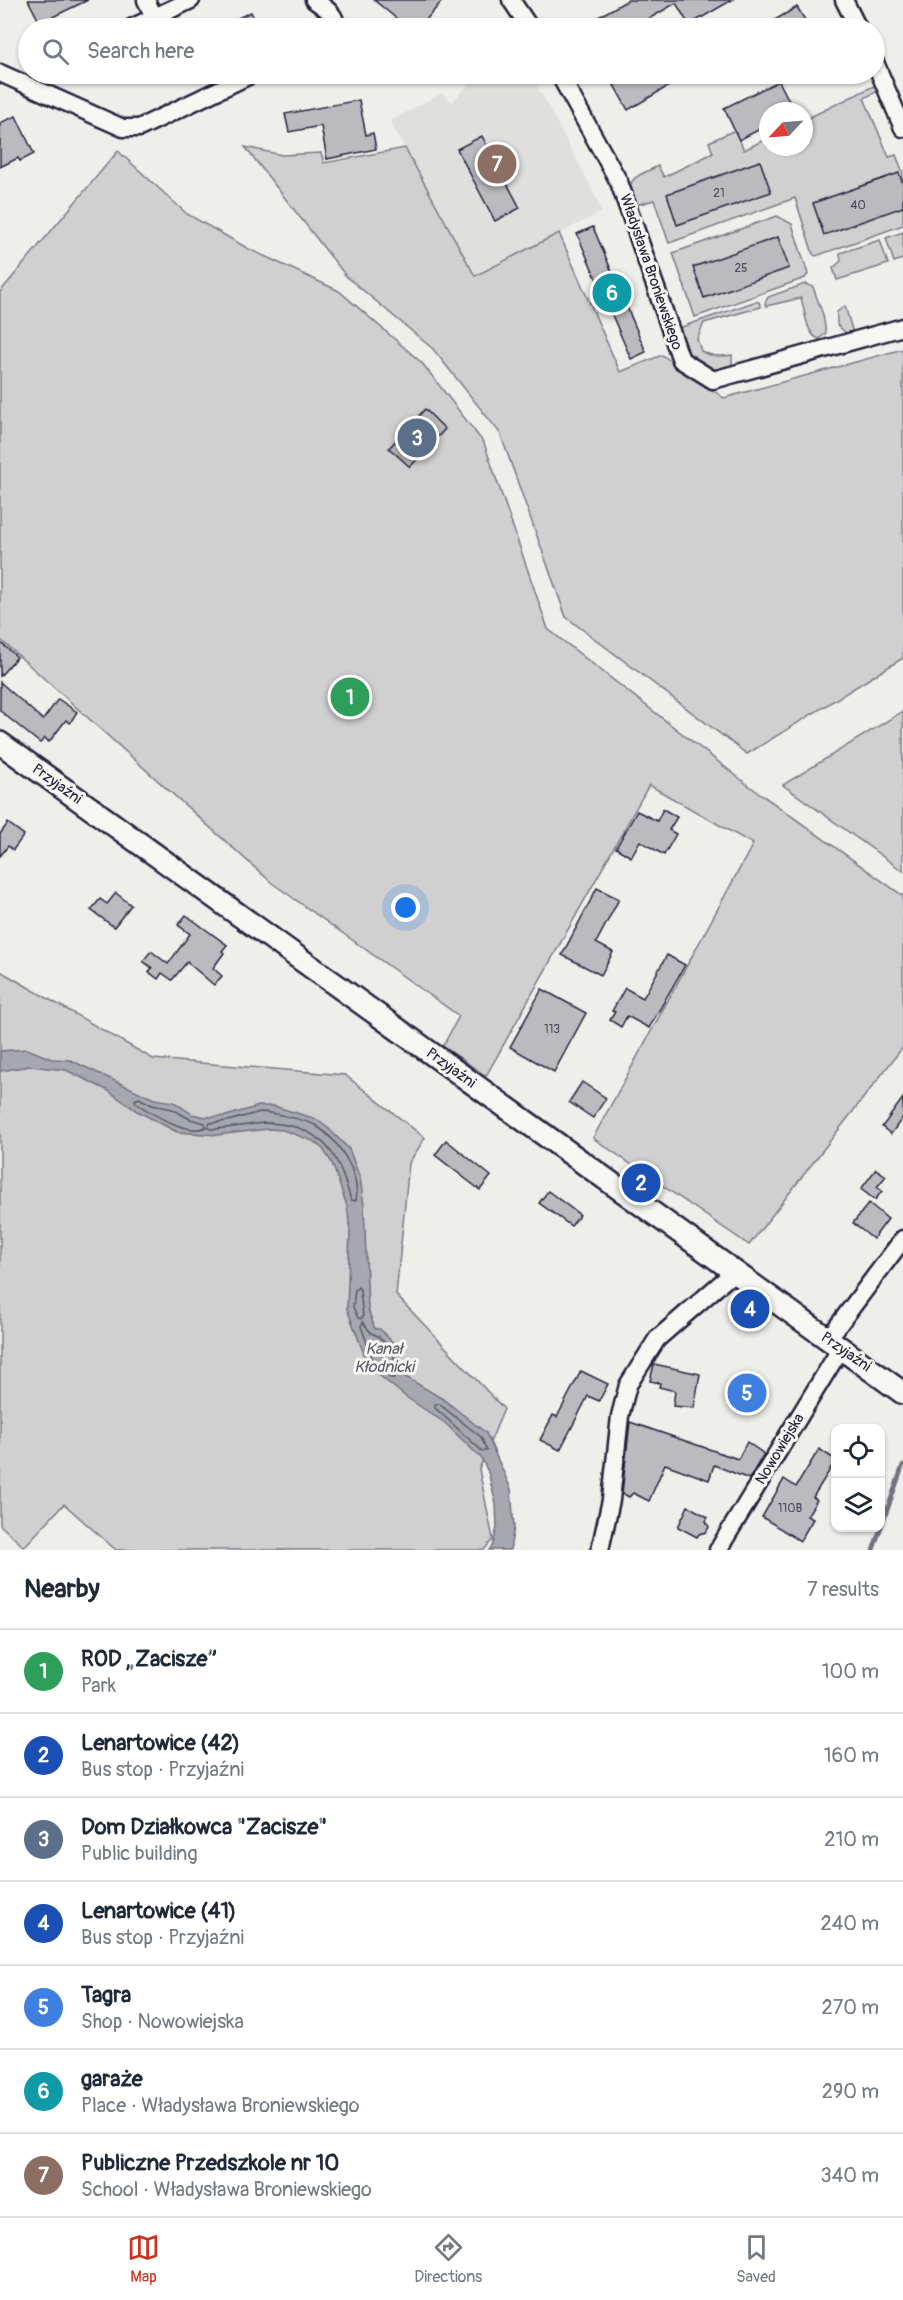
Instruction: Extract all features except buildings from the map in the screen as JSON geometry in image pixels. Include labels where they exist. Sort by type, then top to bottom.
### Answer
[{"type":"main road","name":"Przyjaźni","points":[[0,743],[903,1393]]},
{"type":"street","points":[[146,0],[154,17],[190,0]]},
{"type":"street","points":[[314,0],[334,18]]},
{"type":"street","points":[[511,0],[523,18]]},
{"type":"street","points":[[844,0],[853,18]]},
{"type":"street","points":[[0,73],[18,81]]},
{"type":"street","points":[[24,84],[123,128],[139,128],[231,84]]},
{"type":"street","name":"Władysława Broniewskiego","points":[[565,84],[619,182],[681,360],[713,380],[903,327]]},
{"type":"street","points":[[884,84],[903,128]]},
{"type":"street","name":"Nowowiejska","points":[[718,1550],[834,1343],[903,1239]]},
{"type":"street","points":[[600,1550],[610,1500],[620,1416],[628,1385],[657,1339],[734,1272]]},
{"type":"shaded area","points":[[469,84],[535,84],[588,181],[602,212],[475,276],[390,121],[442,93],[452,102]]},
{"type":"shaded area","points":[[878,84],[878,91],[864,98],[889,157],[896,155],[903,173],[903,225],[816,256],[813,254],[795,198],[669,243],[654,200],[633,206],[630,189],[638,176],[658,166],[664,177],[713,153],[709,142],[735,130],[744,150],[759,142],[759,156],[813,156],[813,116]]},
{"type":"shaded area","points":[[245,147],[282,155],[321,153],[324,163],[405,148],[475,276],[559,233],[620,372],[662,355],[724,398],[903,349],[903,658],[747,754],[566,617],[500,433],[433,349],[346,276]]},
{"type":"shaded area","points":[[118,151],[187,214],[247,248],[339,291],[422,363],[484,443],[548,629],[748,785],[903,896],[903,1047],[749,1245],[593,1138],[753,844],[649,785],[486,1076],[443,1046],[459,1016],[272,883],[0,639],[0,292]]},
{"type":"shaded area","points":[[777,216],[792,224],[808,274],[805,278],[695,317],[673,253]]},
{"type":"shaded area","points":[[903,232],[903,259],[894,262],[886,238]]},
{"type":"shaded area","points":[[880,240],[888,264],[837,280],[833,268],[841,261],[840,253]]},
{"type":"shaded area","points":[[805,284],[813,287],[823,315],[826,333],[819,339],[811,333],[801,298],[766,306],[765,303],[768,297]]},
{"type":"shaded area","points":[[759,302],[761,307],[704,323],[697,339],[701,351],[705,353],[716,356],[732,355],[732,367],[714,369],[691,358],[677,330],[679,328]]},
{"type":"shaded area","points":[[845,306],[853,333],[846,333],[837,325],[837,312]]},
{"type":"shaded area","points":[[903,711],[903,871],[783,785]]},
{"type":"shaded area","points":[[0,971],[153,1059],[345,1075],[425,1138],[409,1163],[396,1295],[504,1409],[479,1469],[493,1539],[484,1550],[116,1550],[64,1504],[24,1547],[0,1525]]},
{"type":"water","name":"Kanał Kłodnicki","points":[[27,1049],[52,1059],[70,1060],[154,1099],[174,1102],[192,1114],[206,1117],[226,1116],[259,1106],[274,1106],[316,1119],[349,1149],[360,1178],[364,1205],[368,1309],[375,1329],[380,1329],[400,1350],[401,1374],[443,1399],[486,1433],[511,1489],[514,1527],[510,1550],[489,1550],[493,1545],[497,1527],[496,1504],[488,1472],[482,1459],[445,1423],[406,1397],[369,1367],[347,1309],[350,1230],[347,1206],[332,1163],[323,1149],[313,1141],[283,1130],[268,1129],[217,1135],[177,1132],[137,1111],[107,1090],[66,1070],[30,1066],[0,1071],[0,1051]]},
{"type":"waterway","points":[[873,1550],[903,1465]]},
{"type":"place","name":"Publiczne Przedszkole nr 10","points":[[497,164]]},
{"type":"place","name":"garaże","points":[[612,293]]},
{"type":"place","name":"Dom Działkowca \"Zacisze\"","points":[[417,438]]},
{"type":"place","name":"ROD „Zacisze”","points":[[350,697]]},
{"type":"place","name":"Lenartowice (42)","points":[[641,1183]]},
{"type":"place","name":"Lenartowice (41)","points":[[750,1309]]},
{"type":"place","name":"Tagra","points":[[747,1393]]}]
